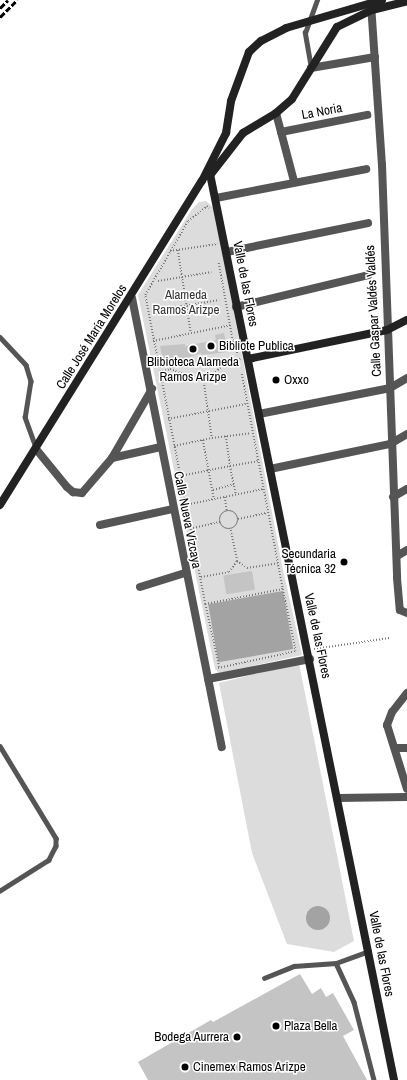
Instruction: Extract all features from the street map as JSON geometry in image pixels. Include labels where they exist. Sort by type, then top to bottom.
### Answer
[{"type":"street","name":"Calle José María Morelos","points":[[0,505],[132,298],[202,181],[243,134],[276,114],[292,99],[337,27],[382,0]]},
{"type":"street","name":"Calle José María Morelos","points":[[210,171],[226,133],[231,101],[239,72],[249,52],[261,41],[307,20],[372,6],[407,1]]},
{"type":"street","name":"Calle Gaspar Valdés Valdés","points":[[372,6],[390,388],[390,444],[393,497],[400,610],[407,613]]},
{"type":"street","points":[[311,68],[375,57]]},
{"type":"street","points":[[276,114],[294,181]]},
{"type":"street","name":"La Noria","points":[[281,132],[367,115]]},
{"type":"street","points":[[216,198],[294,181],[366,169]]},
{"type":"street","name":"Valle de las Flores","points":[[210,171],[227,252],[244,359],[259,414],[308,649],[394,1080]]},
{"type":"street","points":[[227,252],[368,223]]},
{"type":"street","points":[[236,307],[368,275]]},
{"type":"street","name":"Calle Nueva Vizcaya","points":[[132,298],[152,390],[161,447],[185,573],[222,746]]},
{"type":"street","points":[[244,359],[387,330],[407,320]]},
{"type":"street","points":[[259,414],[390,388],[407,378]]},
{"type":"street","points":[[36,448],[73,492],[82,493],[88,489],[112,458],[152,390]]},
{"type":"street","points":[[270,469],[390,444],[407,434]]},
{"type":"street","points":[[112,458],[161,447]]},
{"type":"street","points":[[393,497],[407,489]]},
{"type":"street","points":[[100,525],[174,509]]},
{"type":"street","points":[[397,556],[407,550]]},
{"type":"street","points":[[140,587],[185,573]]},
{"type":"street","points":[[208,678],[310,659]]},
{"type":"street","points":[[406,696],[392,712],[387,725],[407,789]]},
{"type":"street","points":[[395,748],[407,748]]},
{"type":"street","points":[[337,798],[407,797]]},
{"type":"lane","points":[[311,68],[305,47],[307,20],[317,0]]},
{"type":"lane","points":[[0,337],[26,365],[31,381],[25,417],[36,448]]},
{"type":"lane","points":[[0,746],[56,838],[54,854],[49,860],[0,891]]},
{"type":"lane","points":[[264,978],[294,966],[336,963],[368,951]]},
{"type":"lane","points":[[336,963],[354,1002],[374,1080]]},
{"type":"path","points":[[212,212],[207,206],[197,212],[169,251],[145,295],[168,419],[218,667],[296,651],[389,638]]},
{"type":"path","points":[[169,251],[217,244],[218,251]]},
{"type":"path","points":[[178,250],[191,333]]},
{"type":"path","points":[[219,258],[233,341],[244,359],[246,404],[296,651]]},
{"type":"path","points":[[158,281],[211,272]]},
{"type":"path","points":[[154,311],[219,300]]},
{"type":"path","points":[[153,341],[231,325]]},
{"type":"path","points":[[204,382],[225,363],[244,359]]},
{"type":"path","points":[[159,372],[170,369],[204,382]]},
{"type":"path","points":[[204,382],[212,438]]},
{"type":"path","points":[[168,419],[246,404]]},
{"type":"path","points":[[174,446],[251,432]]},
{"type":"path","points":[[226,436],[236,494]]},
{"type":"path","points":[[203,440],[214,499]]},
{"type":"path","points":[[180,476],[258,461]]},
{"type":"path","points":[[213,490],[234,484]]},
{"type":"path","points":[[185,505],[263,489]]},
{"type":"path","points":[[225,497],[227,512]]},
{"type":"path","points":[[227,512],[235,514],[237,519],[237,524],[230,529]]},
{"type":"path","points":[[220,522],[223,515],[227,512]]},
{"type":"path","points":[[237,519],[267,513]]},
{"type":"path","points":[[193,528],[220,522]]},
{"type":"path","points":[[220,522],[223,527],[230,529]]},
{"type":"path","points":[[230,529],[237,561],[247,568],[278,563]]},
{"type":"path","points":[[201,577],[229,572],[237,561]]},
{"type":"path","points":[[205,604],[283,589]]},
{"type":"green space","name":"Alameda Ramos Arizpe","points":[[206,201],[214,208],[282,565],[302,655],[219,673],[215,669],[138,295],[192,209],[199,202]]},
{"type":"green space","points":[[299,663],[354,941],[334,952],[287,944],[252,853],[219,683]]},
{"type":"shaded area","points":[[283,591],[293,649],[218,662],[208,604]]},
{"type":"shaded area","points":[[318,906],[326,910],[330,918],[326,926],[318,930],[310,926],[306,918],[310,910]]},
{"type":"building","name":"Blibioteca Alameda Ramos Arizpe","points":[[224,333],[228,352],[201,355],[201,353],[164,366],[160,346],[185,344],[185,346],[216,340],[215,335]]},
{"type":"building","points":[[252,571],[255,590],[226,594],[223,576]]},
{"type":"building","name":"Plaza Bella","points":[[300,974],[312,994],[321,988],[326,997],[333,993],[354,1030],[343,1036],[367,1080],[148,1080],[138,1062],[211,1020],[213,1022]]},
{"type":"railway","points":[[0,8],[8,0]]},
{"type":"railway","points":[[0,17],[17,0]]},
{"type":"place","name":"Bibliote Publica","points":[[211,346]]},
{"type":"place","name":"Blibioteca Alameda Ramos Arizpe","points":[[193,349]]},
{"type":"place","name":"Oxxo","points":[[276,380]]},
{"type":"place","name":"Secundaria Técnica 32","points":[[344,562]]},
{"type":"place","name":"Plaza Bella","points":[[276,1026]]},
{"type":"place","name":"Bodega Aurrera","points":[[237,1037]]},
{"type":"place","name":"Cinemex Ramos Arizpe","points":[[185,1067]]}]
